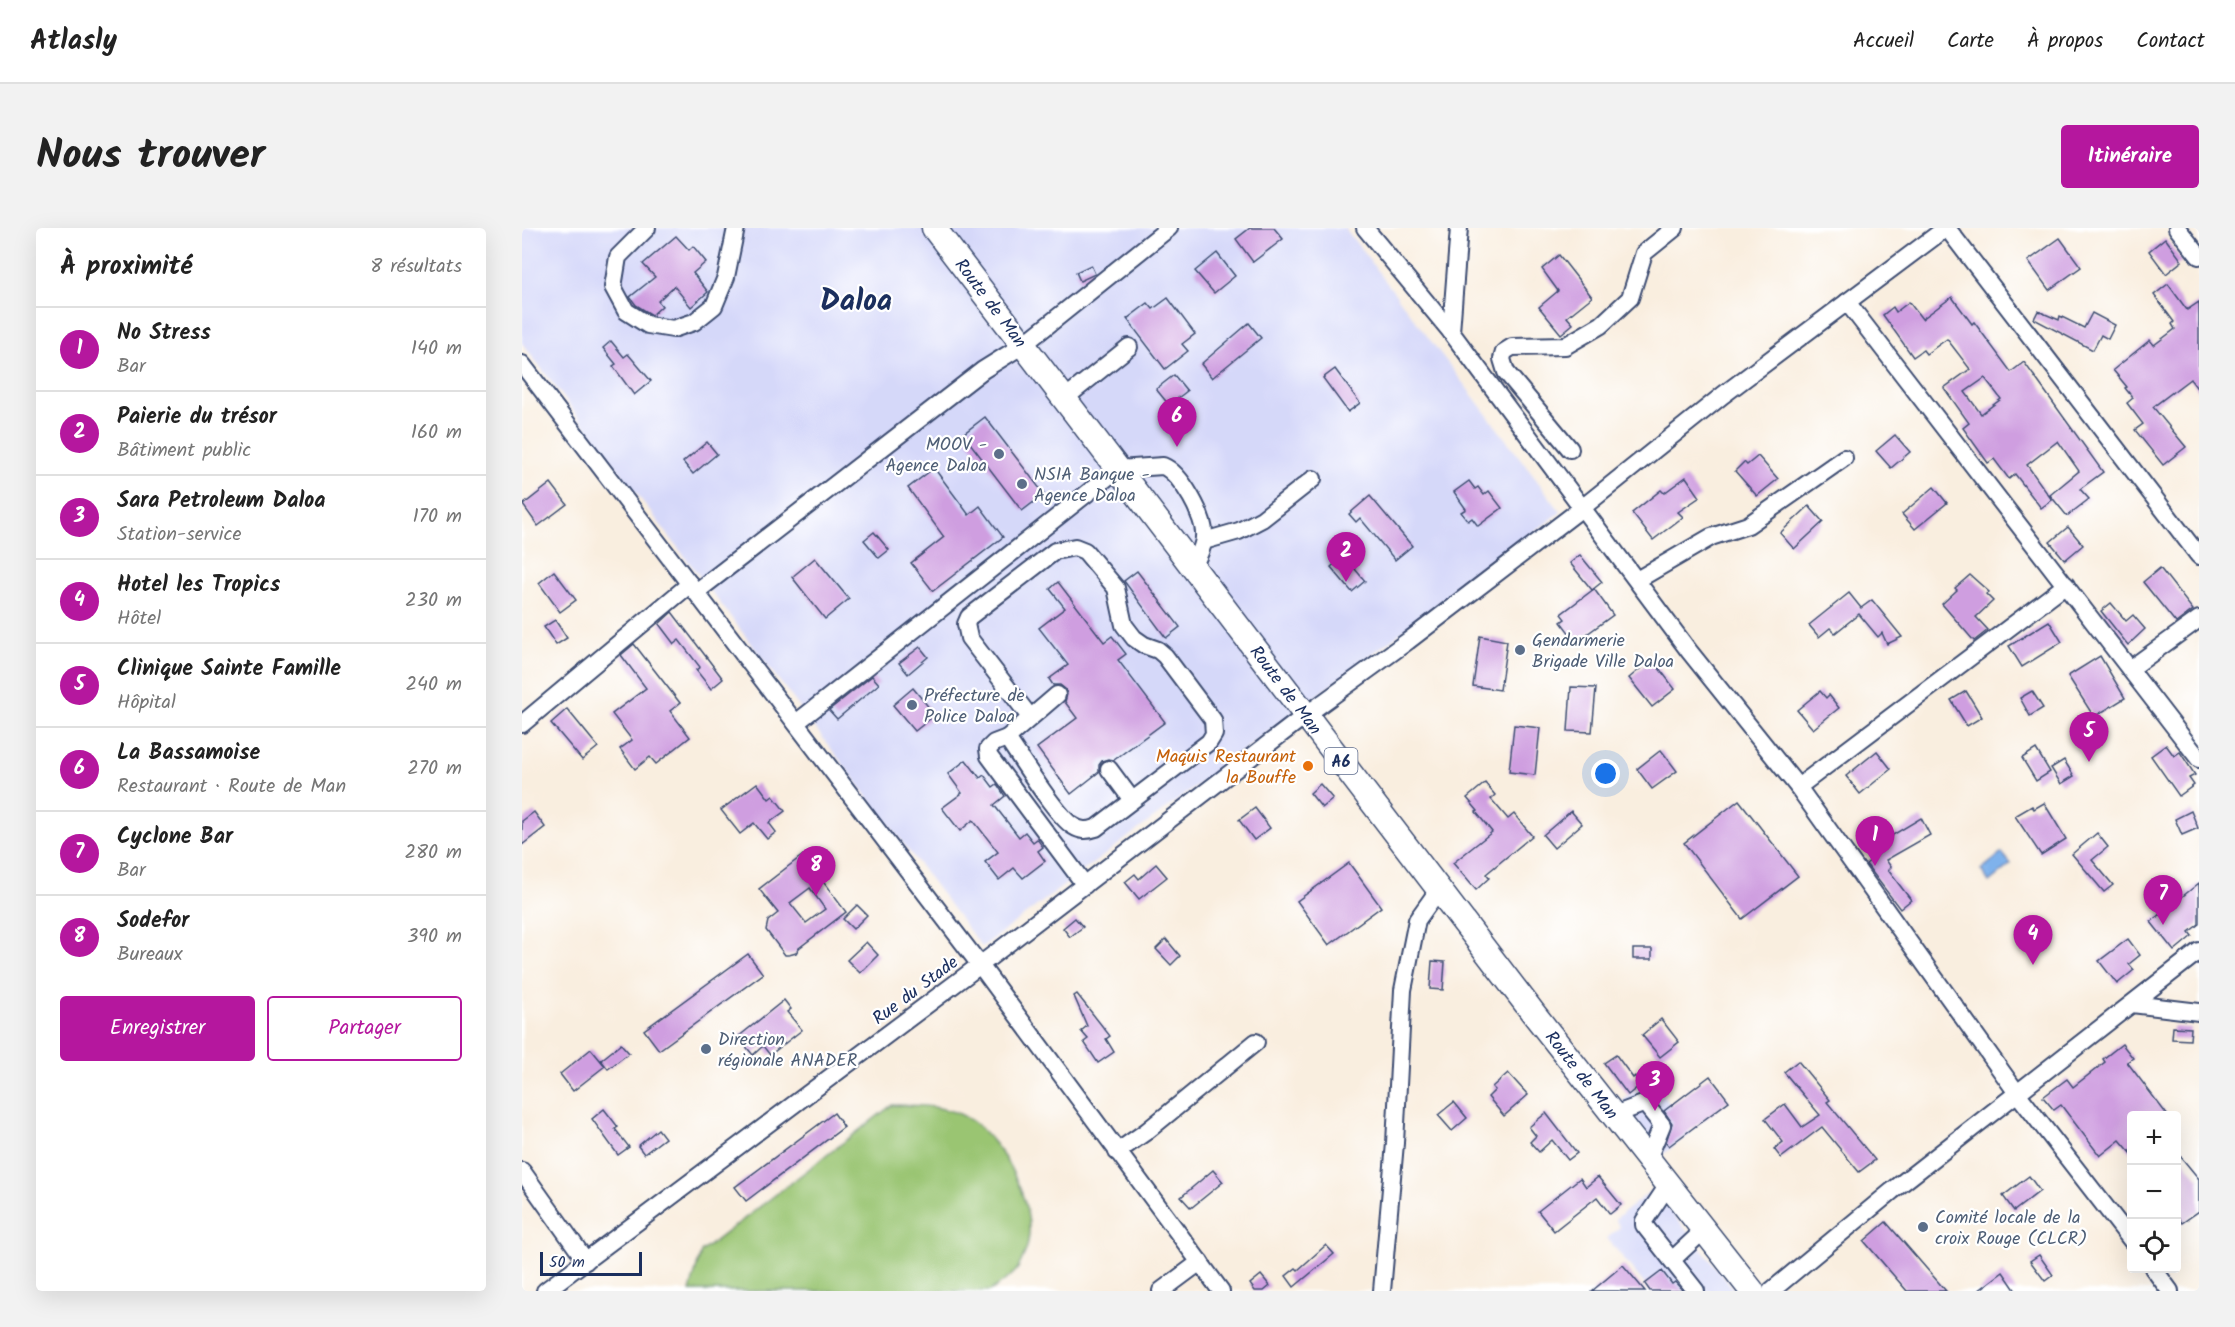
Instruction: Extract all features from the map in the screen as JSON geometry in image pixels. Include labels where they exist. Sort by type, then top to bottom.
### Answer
[{"type":"highway","name":"Route de Man","points":[[934,228],[1439,889],[1752,1291]]},
{"type":"street","points":[[647,228],[618,257],[613,287],[626,311],[648,325],[673,328],[694,322],[714,306],[726,277],[736,228]]},
{"type":"street","points":[[522,723],[693,588],[983,370],[1023,345],[1169,228]]},
{"type":"street","points":[[1365,228],[1450,332],[1689,651],[1798,787],[2017,1093],[2127,1235]]},
{"type":"street","points":[[1450,332],[1459,228]]},
{"type":"street","points":[[1570,448],[1506,372],[1502,359],[1504,352],[1512,347],[1565,346],[1601,325],[1630,298],[1644,253],[1675,228]]},
{"type":"street","points":[[1947,228],[2199,556]]},
{"type":"street","name":"Rue du Stade","points":[[545,1291],[980,965],[1306,715],[1582,508],[1723,395],[1947,228]]},
{"type":"street","points":[[2177,228],[2199,256]]},
{"type":"street","points":[[1847,302],[2199,759]]},
{"type":"street","points":[[1064,399],[1129,347]]},
{"type":"street","points":[[522,364],[980,965],[1221,1291]]},
{"type":"street","points":[[1637,580],[1711,537],[1748,525],[1844,459]]},
{"type":"street","points":[[796,723],[1118,469],[1163,466],[1169,469],[1191,496],[1204,532],[1204,541],[1193,568]]},
{"type":"street","points":[[1204,541],[1239,531],[1262,519],[1312,479]]},
{"type":"street","points":[[1007,738],[1066,821],[1081,830],[1095,828],[1209,742],[1215,727],[1213,720],[1165,656],[1134,638],[1124,625],[1116,588],[1085,551],[1075,547],[1055,551],[969,617],[966,624],[969,638],[1030,717]]},
{"type":"street","points":[[1798,787],[2066,585]]},
{"type":"street","points":[[2130,669],[2199,619]]},
{"type":"street","points":[[1057,695],[1007,738],[994,743],[988,749],[988,756],[1085,885]]},
{"type":"street","points":[[1109,769],[1132,800]]},
{"type":"street","points":[[1382,1291],[1395,1143],[1403,990],[1418,920],[1439,889]]},
{"type":"street","points":[[1771,1291],[1893,1191],[2199,951]]},
{"type":"street","points":[[2132,1004],[2199,1012]]},
{"type":"street","points":[[1117,1152],[1147,1131],[1256,1042]]},
{"type":"street","points":[[1614,1115],[1643,1104],[1662,1125],[1648,1159]]},
{"type":"street","points":[[522,1171],[586,1261]]},
{"type":"street","points":[[1668,1185],[1644,1221],[1644,1225],[1696,1291]]},
{"type":"street","points":[[1672,1260],[1704,1230]]},
{"type":"street","points":[[1161,1291],[1200,1262]]},
{"type":"street","points":[[2156,1273],[2170,1291]]},
{"type":"shaded area","points":[[522,228],[1345,228],[1561,512],[982,947],[522,343]]},
{"type":"shaded area","points":[[1651,1079],[1691,1133],[1662,1155],[1622,1101]]},
{"type":"shaded area","points":[[1653,1189],[1735,1291],[1650,1291],[1607,1238],[1620,1227],[1615,1219]]},
{"type":"green space","points":[[892,1105],[923,1106],[954,1112],[972,1121],[995,1144],[1014,1176],[1027,1210],[1029,1227],[1027,1245],[1018,1268],[1013,1274],[990,1291],[690,1291],[701,1252]]},
{"type":"water","points":[[2002,853],[2011,864],[1989,882],[1981,870]]},
{"type":"building","points":[[1250,228],[1274,228],[1283,239],[1253,262],[1236,239]]},
{"type":"building","points":[[676,236],[689,250],[693,246],[706,262],[693,273],[708,292],[691,307],[674,286],[658,301],[662,306],[652,315],[636,305],[630,297],[655,277],[643,264]]},
{"type":"building","points":[[2060,238],[2081,267],[2049,290],[2028,261]]},
{"type":"building","points":[[2165,238],[2182,261],[2166,274],[2149,251]]},
{"type":"building","points":[[1217,253],[1235,276],[1214,293],[1195,271]]},
{"type":"building","points":[[1559,255],[1592,297],[1567,317],[1573,324],[1561,334],[1539,307],[1558,291],[1542,269]]},
{"type":"building","points":[[1091,265],[1095,274],[1080,281],[1076,272]]},
{"type":"building","points":[[2168,284],[2187,310],[2199,302],[2199,391],[2190,379],[2153,407],[2186,447],[2163,465],[2135,430],[2143,424],[2127,403],[2133,398],[2125,388],[2127,387],[2113,370],[2150,340],[2154,345],[2175,329],[2172,324],[2174,322],[2154,295]]},
{"type":"building","points":[[1952,297],[1972,324],[1974,322],[2011,372],[2024,362],[2103,472],[2080,489],[2089,499],[2067,516],[2050,495],[2079,471],[2058,441],[2027,465],[2052,500],[2041,508],[2015,474],[2009,479],[1994,459],[1988,463],[1963,428],[1969,423],[1944,388],[1970,369],[1947,339],[1926,354],[1923,350],[1913,357],[1883,315],[1893,307],[1896,312],[1909,302],[1922,319]],"holes":[[[1985,378],[2001,399],[1981,414],[1965,392]]]},
{"type":"building","points":[[1168,298],[1195,334],[1182,344],[1188,351],[1165,369],[1127,319],[1148,303],[1153,309]]},
{"type":"building","points":[[2038,311],[2059,320],[2060,316],[2084,328],[2092,313],[2115,325],[2108,339],[2101,335],[2093,350],[2034,319]]},
{"type":"building","points":[[1249,323],[1261,338],[1212,378],[1201,364]]},
{"type":"building","points":[[611,341],[624,357],[628,354],[651,381],[634,395],[613,366],[616,364],[603,348]]},
{"type":"building","points":[[1335,369],[1360,403],[1348,412],[1323,378]]},
{"type":"building","points":[[1174,375],[1187,391],[1169,405],[1156,389]]},
{"type":"building","points":[[985,417],[1044,494],[1022,511],[963,434]]},
{"type":"building","points":[[1895,435],[1910,452],[1891,468],[1876,451]]},
{"type":"building","points":[[707,442],[717,454],[693,474],[683,462]]},
{"type":"building","points":[[1758,456],[1778,479],[1757,496],[1735,471],[1744,462],[1747,465]]},
{"type":"building","points":[[934,468],[969,515],[980,506],[1003,537],[933,591],[911,563],[944,537],[908,488]]},
{"type":"building","points":[[1686,477],[1700,497],[1678,512],[1683,517],[1653,540],[1632,513],[1661,490],[1664,493]]},
{"type":"building","points":[[1469,481],[1484,495],[1489,491],[1502,508],[1478,526],[1472,518],[1468,521],[1461,512],[1466,509],[1454,492]]},
{"type":"building","points":[[551,483],[567,504],[538,526],[523,505]]},
{"type":"building","points":[[1934,487],[1947,503],[1915,529],[1902,514]]},
{"type":"building","points":[[1370,496],[1412,546],[1395,560],[1360,518],[1356,522],[1349,514]]},
{"type":"building","points":[[1809,506],[1823,522],[1794,549],[1780,533]]},
{"type":"building","points":[[2068,527],[2083,545],[2065,560],[2050,542]]},
{"type":"building","points":[[874,532],[889,550],[879,558],[864,540]]},
{"type":"building","points":[[1580,555],[1602,582],[1592,590],[1570,563]]},
{"type":"building","points":[[1344,556],[1365,581],[1352,592],[1331,567]]},
{"type":"building","points":[[815,558],[849,599],[825,619],[792,577]]},
{"type":"building","points":[[2160,568],[2193,610],[2176,623],[2143,582]]},
{"type":"building","points":[[554,571],[576,600],[560,612],[539,583]]},
{"type":"building","points":[[1137,571],[1180,627],[1166,638],[1124,581]]},
{"type":"building","points":[[1970,575],[1989,592],[1986,594],[1993,601],[1976,617],[1988,630],[1974,641],[1942,604]]},
{"type":"building","points":[[1058,582],[1104,642],[1112,636],[1126,654],[1118,660],[1165,722],[1114,760],[1102,761],[1099,765],[1099,772],[1071,794],[1037,748],[1077,718],[1065,702],[1067,694],[1065,689],[1060,685],[1053,685],[1049,679],[1068,665],[1039,628],[1065,608],[1050,589]]},
{"type":"building","points":[[1594,589],[1613,615],[1576,642],[1561,622],[1565,619],[1561,614]]},
{"type":"building","points":[[1849,593],[1861,608],[1872,600],[1902,637],[1887,644],[1882,633],[1878,637],[1859,614],[1835,633],[1830,628],[1819,637],[1809,625]]},
{"type":"building","points":[[2111,603],[2126,621],[2133,615],[2145,629],[2128,645],[2101,611]]},
{"type":"building","points":[[672,612],[723,679],[711,689],[696,670],[700,667],[679,640],[674,644],[659,624]]},
{"type":"building","points":[[555,620],[567,638],[556,645],[544,627]]},
{"type":"building","points":[[2049,621],[2062,642],[2022,667],[2009,646]]},
{"type":"building","points":[[1480,636],[1507,641],[1500,690],[1473,686]]},
{"type":"building","points":[[634,644],[680,703],[670,711],[690,737],[656,764],[650,757],[635,769],[620,749],[632,740],[612,714],[646,688],[621,655]]},
{"type":"building","points":[[920,647],[928,657],[908,674],[899,663]]},
{"type":"building","points":[[2100,656],[2125,698],[2094,717],[2068,676]]},
{"type":"building","points":[[1652,659],[1675,689],[1652,707],[1629,678]]},
{"type":"building","points":[[872,676],[879,684],[837,719],[829,710]]},
{"type":"building","points":[[1571,687],[1596,688],[1592,732],[1568,731]]},
{"type":"building","points":[[913,688],[935,715],[915,731],[893,705]]},
{"type":"building","points":[[1820,691],[1826,698],[1829,695],[1839,708],[1813,729],[1797,710]]},
{"type":"building","points":[[1966,691],[1982,717],[1967,726],[1951,700]]},
{"type":"building","points":[[2032,691],[2043,708],[2030,716],[2020,698]]},
{"type":"building","points":[[567,709],[598,747],[582,760],[551,723]]},
{"type":"building","points":[[1514,725],[1540,728],[1535,775],[1509,772]]},
{"type":"building","points":[[2166,745],[2174,756],[2180,752],[2195,775],[2189,778],[2194,785],[2179,796],[2151,756]]},
{"type":"building","points":[[2036,749],[2050,772],[2036,781],[2022,758]]},
{"type":"building","points":[[1661,750],[1677,771],[1652,789],[1637,769]]},
{"type":"building","points":[[1877,751],[1891,769],[1860,794],[1846,776]]},
{"type":"building","points":[[966,760],[980,778],[984,775],[993,787],[997,784],[1005,796],[994,805],[1019,837],[1025,832],[1033,842],[1037,839],[1043,847],[1038,851],[1045,861],[1023,878],[1014,868],[999,880],[985,862],[998,852],[973,820],[960,831],[942,808],[962,793],[948,774]]},
{"type":"building","points":[[2064,760],[2074,776],[2061,784],[2051,768]]},
{"type":"building","points":[[757,783],[769,799],[773,796],[785,811],[769,823],[776,832],[767,839],[754,823],[740,834],[721,810]]},
{"type":"building","points":[[1485,783],[1495,795],[1491,799],[1508,819],[1514,814],[1532,836],[1486,874],[1489,878],[1476,890],[1453,863],[1492,832],[1467,798]]},
{"type":"building","points":[[1320,784],[1333,799],[1322,808],[1310,793]]},
{"type":"building","points":[[1739,800],[1798,876],[1742,919],[1684,843]]},
{"type":"building","points":[[2044,803],[2066,839],[2041,855],[2015,816],[2032,806],[2034,809]]},
{"type":"building","points":[[1255,808],[1270,828],[1254,840],[1239,820]]},
{"type":"building","points":[[1571,811],[1582,824],[1554,848],[1543,835]]},
{"type":"building","points":[[2191,811],[2198,828],[2182,835],[2175,819]]},
{"type":"building","points":[[534,812],[545,827],[522,845],[522,821]]},
{"type":"building","points":[[1921,818],[1930,835],[1886,860],[1891,867],[1888,870],[1911,900],[1900,909],[1866,864],[1889,845],[1886,839]]},
{"type":"building","points":[[2097,833],[2108,847],[2092,860],[2113,885],[2104,892],[2072,854]]},
{"type":"building","points":[[803,855],[846,912],[799,948],[796,953],[785,955],[766,930],[768,921],[778,913],[759,889]],"holes":[[[810,888],[825,909],[806,923],[790,903]]]},
{"type":"building","points":[[1349,863],[1381,907],[1329,945],[1297,901]]},
{"type":"building","points":[[1156,864],[1167,877],[1139,899],[1125,882],[1135,874],[1139,879]]},
{"type":"building","points":[[2199,883],[2199,924],[2189,932],[2192,936],[2174,951],[2151,922]]},
{"type":"building","points":[[857,905],[867,915],[853,929],[843,919]]},
{"type":"building","points":[[1075,918],[1083,927],[1070,937],[1063,928]]},
{"type":"building","points":[[1166,939],[1180,956],[1171,965],[1156,949]]},
{"type":"building","points":[[2128,939],[2140,955],[2129,964],[2134,970],[2117,984],[2099,961]]},
{"type":"building","points":[[866,942],[878,955],[860,973],[847,960]]},
{"type":"building","points":[[1633,949],[1652,949],[1652,959],[1633,959]]},
{"type":"building","points":[[748,954],[763,974],[659,1050],[644,1030]]},
{"type":"building","points":[[1432,961],[1445,962],[1443,990],[1430,989]]},
{"type":"building","points":[[1077,994],[1110,1036],[1106,1039],[1114,1052],[1098,1063],[1084,1042],[1088,1039],[1081,1031],[1087,1026],[1074,996]]},
{"type":"building","points":[[784,1000],[791,1009],[787,1012],[802,1030],[770,1055],[763,1046],[753,1055],[738,1037]]},
{"type":"building","points":[[1661,1019],[1679,1042],[1660,1057],[1642,1035]]},
{"type":"building","points":[[2173,1027],[2191,1028],[2190,1040],[2172,1039]]},
{"type":"building","points":[[621,1044],[629,1053],[608,1069],[601,1060]]},
{"type":"building","points":[[2122,1044],[2133,1058],[2127,1062],[2164,1111],[2127,1111],[2127,1148],[2120,1140],[2100,1156],[2061,1105],[2054,1110],[2043,1097],[2067,1079],[2073,1087],[2105,1062],[2103,1059]]},
{"type":"building","points":[[591,1049],[605,1066],[573,1091],[560,1074]]},
{"type":"building","points":[[1616,1055],[1633,1078],[1635,1076],[1639,1086],[1628,1095],[1604,1063]]},
{"type":"building","points":[[1798,1061],[1830,1100],[1827,1102],[1875,1160],[1859,1172],[1822,1127],[1781,1158],[1774,1149],[1783,1142],[1765,1119],[1785,1104],[1802,1127],[1820,1115],[1784,1072]]},
{"type":"building","points":[[1508,1073],[1528,1095],[1504,1116],[1488,1097],[1495,1090],[1492,1087]]},
{"type":"building","points":[[1710,1076],[1729,1101],[1669,1146],[1666,1142],[1672,1123],[1664,1111]]},
{"type":"building","points":[[1454,1102],[1467,1118],[1452,1131],[1438,1115]]},
{"type":"building","points":[[604,1109],[618,1127],[615,1129],[629,1147],[618,1155],[592,1119]]},
{"type":"building","points":[[834,1113],[844,1127],[746,1201],[735,1187]]},
{"type":"building","points":[[1546,1113],[1577,1153],[1568,1160],[1552,1140],[1539,1152],[1530,1142],[1536,1136],[1529,1127]]},
{"type":"building","points":[[658,1129],[665,1138],[644,1154],[638,1146]]},
{"type":"building","points":[[2181,1157],[2199,1179],[2199,1211],[2182,1223]]},
{"type":"building","points":[[1213,1170],[1223,1182],[1191,1208],[1181,1197]]},
{"type":"building","points":[[2029,1176],[2040,1191],[2014,1211],[2003,1196]]},
{"type":"building","points":[[1598,1177],[1621,1205],[1610,1214],[1597,1197],[1554,1231],[1538,1211],[1580,1178],[1586,1187]]},
{"type":"building","points":[[1886,1222],[1946,1291],[1907,1291],[1864,1241]]},
{"type":"building","points":[[1326,1245],[1334,1254],[1294,1287],[1286,1276],[1296,1268],[1298,1270]]},
{"type":"building","points":[[2039,1255],[2053,1275],[2045,1281],[2030,1261]]},
{"type":"building","points":[[1623,1265],[1645,1291],[1592,1291]]},
{"type":"building","points":[[1662,1271],[1672,1284],[1675,1282],[1683,1291],[1650,1291],[1645,1284]]},
{"type":"building","points":[[2003,1272],[2016,1291],[1978,1291]]},
{"type":"building","points":[[1261,1275],[1270,1286],[1264,1291],[1255,1291],[1250,1284]]},
{"type":"place","name":"La Bassamoise","points":[[1177,447]]},
{"type":"place","name":"MOOV - Agence Daloa","points":[[999,454]]},
{"type":"place","name":"NSIA Banque - Agence Daloa","points":[[1022,484]]},
{"type":"place","name":"Paierie du trésor","points":[[1346,582]]},
{"type":"place","name":"Gendarmerie Brigade Ville Daloa","points":[[1520,650]]},
{"type":"place","name":"Préfecture de Police Daloa","points":[[912,705]]},
{"type":"place","name":"Clinique Sainte Famille","points":[[2089,762]]},
{"type":"place","name":"Maquis Restaurant la Bouffe","points":[[1308,766]]},
{"type":"place","name":"No Stress","points":[[1875,866]]},
{"type":"place","name":"Sodefor","points":[[816,896]]},
{"type":"place","name":"Cyclone Bar","points":[[2163,925]]},
{"type":"place","name":"Hotel les Tropics","points":[[2033,965]]},
{"type":"place","name":"Direction régionale ANADER","points":[[706,1049]]},
{"type":"place","name":"Sara Petroleum Daloa","points":[[1655,1111]]},
{"type":"place","name":"Comité locale de la croix Rouge (CLCR)","points":[[1923,1227]]},
{"type":"district","name":"Daloa","points":[[856,300]]}]
